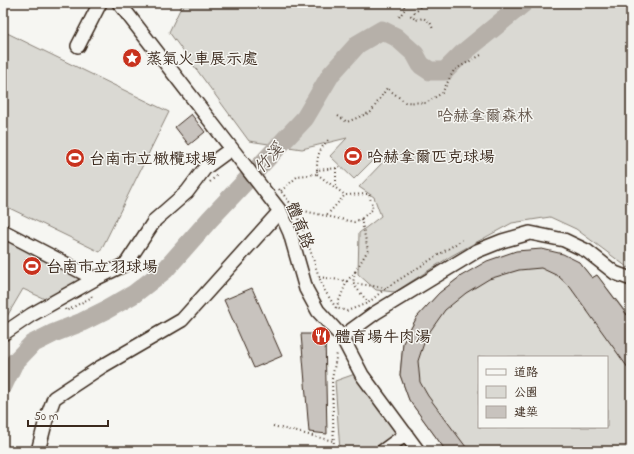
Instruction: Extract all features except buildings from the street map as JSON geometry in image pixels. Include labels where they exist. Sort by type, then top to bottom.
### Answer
[{"type":"street","points":[[78,46],[100,3]]},
{"type":"street","name":"體育路","points":[[119,3],[233,150],[272,190],[290,233],[306,289],[322,317],[342,337],[362,375],[418,451]]},
{"type":"street","points":[[3,334],[31,314],[126,264],[155,220],[187,192],[205,168],[233,150]]},
{"type":"street","points":[[38,451],[46,420],[54,398],[101,367],[182,320],[280,210]]},
{"type":"street","points":[[3,231],[96,279]]},
{"type":"street","points":[[342,337],[375,313],[477,251],[502,241],[530,233],[564,240],[586,251],[615,273],[631,279]]},
{"type":"street","points":[[383,451],[406,434]]},
{"type":"path","points":[[399,17],[405,10],[403,3]]},
{"type":"path","points":[[421,3],[419,8],[411,16],[416,20],[423,18],[430,22],[433,28]]},
{"type":"path","points":[[338,116],[347,122],[371,112],[387,88],[405,102],[426,103],[442,93],[454,70],[483,54]]},
{"type":"path","points":[[317,174],[317,156],[323,145],[330,138]]},
{"type":"path","points":[[317,170],[336,168],[340,165]]},
{"type":"path","points":[[336,168],[336,188]]},
{"type":"path","points":[[281,191],[298,176],[317,174],[345,195],[369,194],[373,209],[361,219],[354,222],[295,209]]},
{"type":"path","points":[[272,190],[281,191],[295,209],[325,291],[336,308],[347,311],[368,302],[386,288],[462,240]]},
{"type":"path","points":[[327,215],[345,195]]},
{"type":"path","points":[[336,308],[347,281],[355,272],[368,250],[361,219]]},
{"type":"path","points":[[355,272],[353,283],[368,302]]},
{"type":"path","points":[[319,277],[347,281]]},
{"type":"path","points":[[353,283],[386,288]]},
{"type":"path","points":[[334,451],[332,379],[342,337]]},
{"type":"path","points":[[273,426],[333,440]]},
{"type":"green space","name":"哈赫拿爾森林","points":[[183,3],[631,3],[631,268],[627,267],[576,229],[550,217],[512,223],[451,256],[395,292],[376,290],[358,274],[359,233],[381,216],[374,197],[359,187],[382,163],[376,157],[354,179],[330,156],[347,138],[302,149],[249,141],[169,32]]},
{"type":"green space","name":"台南市立橄欖球場","points":[[3,31],[169,112],[100,252],[3,205]]},
{"type":"green space","name":"台南市立羽球場","points":[[3,234],[83,279],[47,300],[23,289],[6,318],[3,316]]},
{"type":"green space","points":[[579,262],[592,278],[597,275],[627,314],[631,312],[631,451],[446,451],[409,400],[400,375],[403,343],[417,317],[439,293],[461,276]]},
{"type":"green space","points":[[355,374],[400,435],[379,451],[340,451],[335,381]]},
{"type":"waterway","name":"竹溪","points":[[3,386],[14,363],[32,344],[106,310],[134,294],[165,270],[210,219],[305,118],[331,74],[358,44],[382,30],[396,37],[415,54],[421,65],[430,71],[445,71],[463,53],[524,3]]},
{"type":"place","name":"蒸氣火車展示處","points":[[132,58]]},
{"type":"place","name":"哈赫拿爾匹克球場","points":[[353,156]]},
{"type":"place","name":"台南市立橄欖球場","points":[[75,158]]},
{"type":"place","name":"台南市立羽球場","points":[[32,266]]},
{"type":"place","name":"體育場牛肉湯","points":[[321,336]]}]
